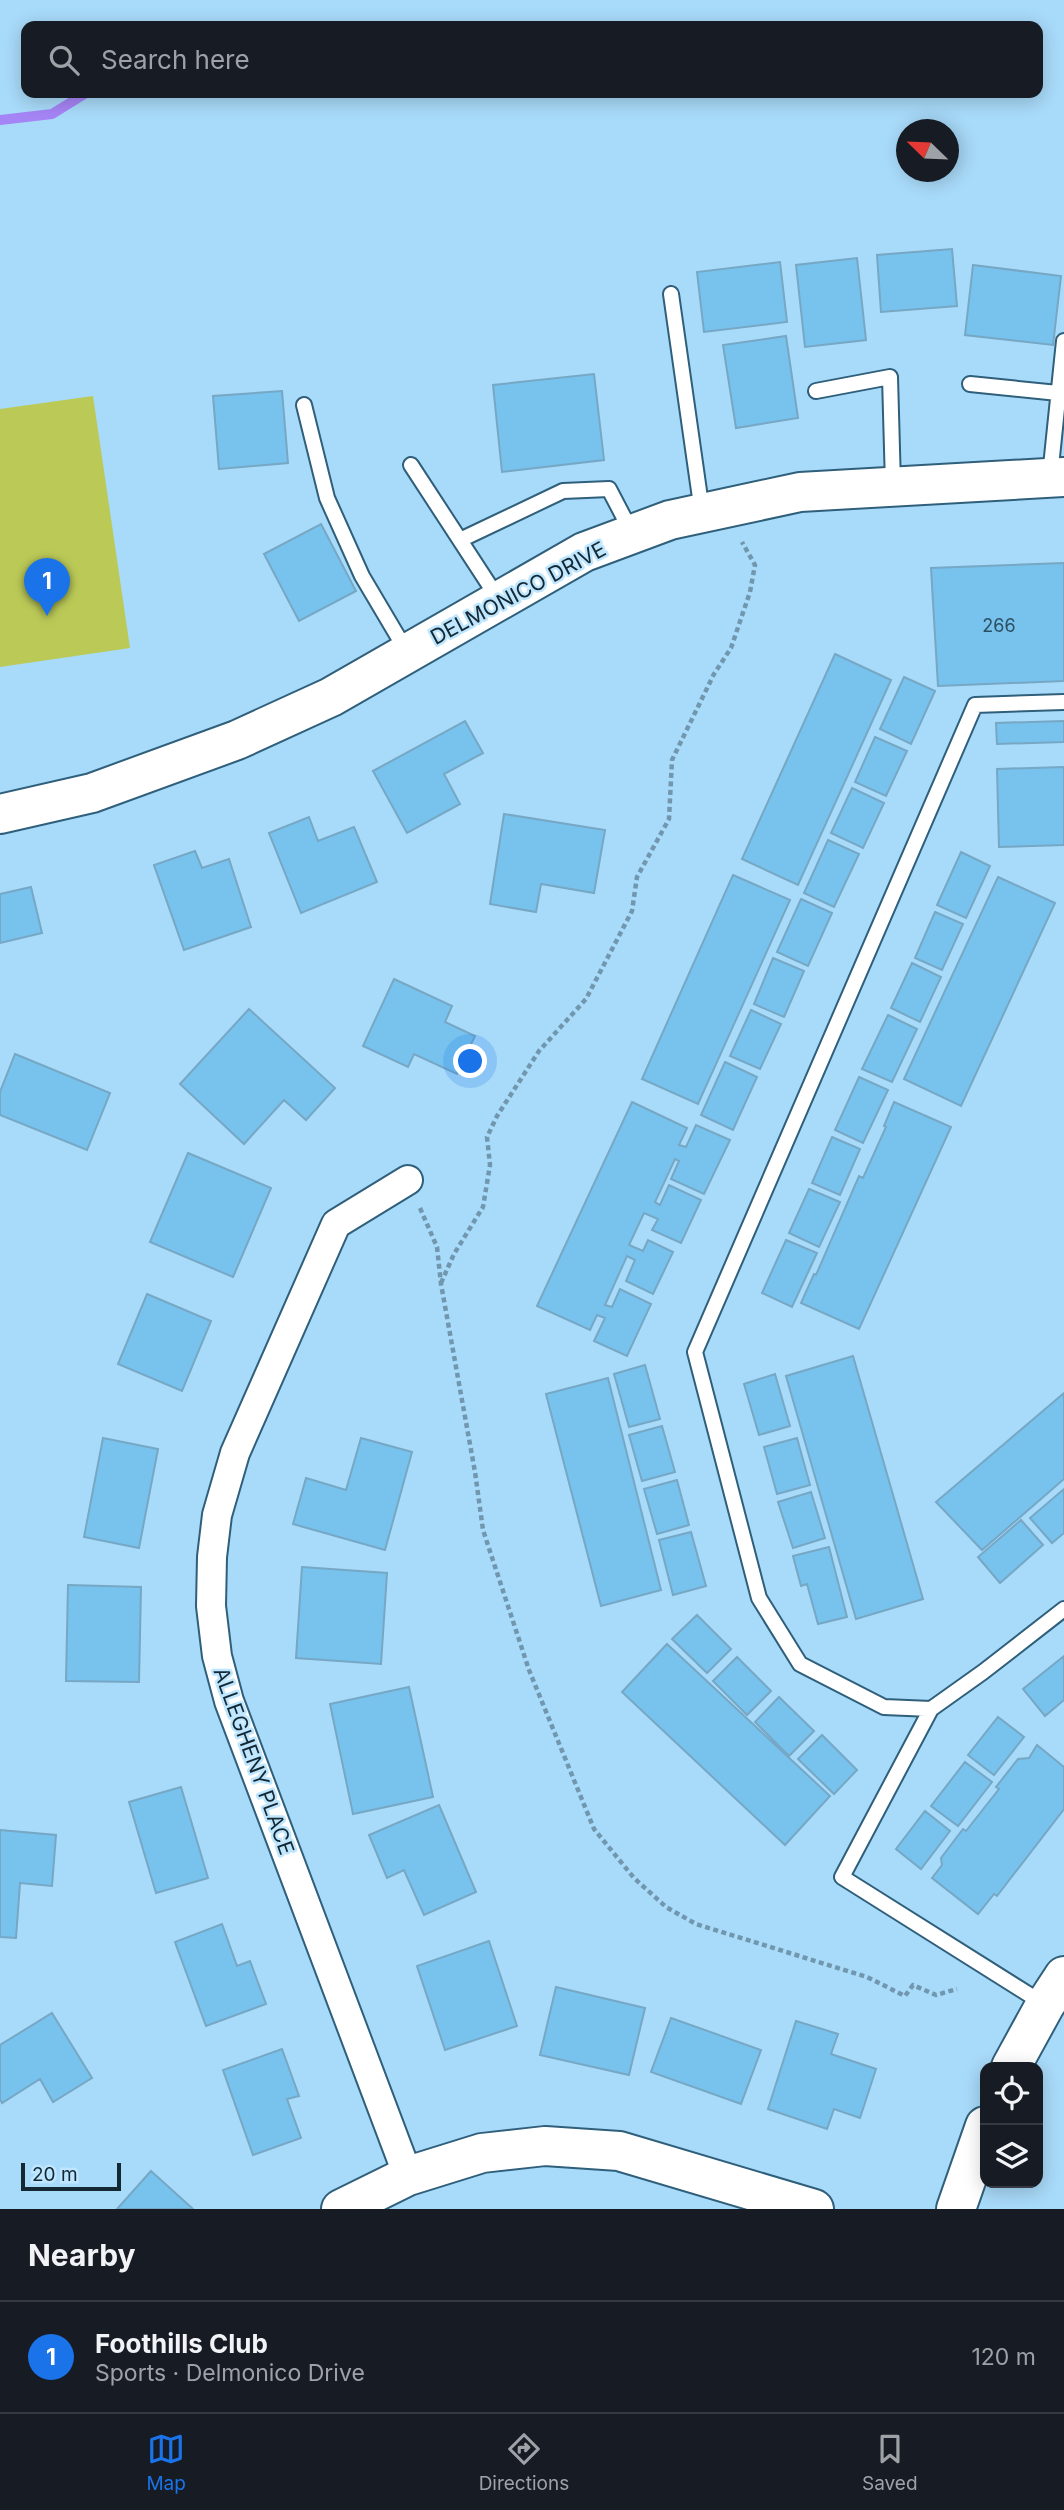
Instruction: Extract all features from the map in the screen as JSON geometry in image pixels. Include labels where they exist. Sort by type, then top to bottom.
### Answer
[{"type":"street","name":"DELMONICO DRIVE","points":[[0,814],[92,793],[237,740],[331,697],[584,552],[670,520],[800,492],[1057,477]]},
{"type":"street","name":"ALLEGHENY PLACE","points":[[408,1180],[336,1224],[235,1453],[217,1515],[212,1557],[211,1606],[217,1656],[229,1700],[408,2176]]},
{"type":"street","points":[[1014,2062],[1054,1991]]},
{"type":"street","points":[[956,2209],[980,2140]]},
{"type":"street","points":[[341,2209],[408,2176],[482,2153],[545,2146],[619,2151],[814,2209]]},
{"type":"lane","points":[[671,294],[702,513]]},
{"type":"lane","points":[[1057,477],[1058,393],[1064,341]]},
{"type":"lane","points":[[816,391],[890,377],[893,486]]},
{"type":"lane","points":[[970,384],[1058,393]]},
{"type":"lane","points":[[304,405],[327,498],[362,576],[408,653]]},
{"type":"lane","points":[[411,465],[499,601]]},
{"type":"lane","points":[[460,540],[563,491],[609,489],[633,534]]},
{"type":"lane","points":[[931,1709],[884,1707],[800,1664],[759,1598],[695,1352],[975,705],[1064,702]]},
{"type":"lane","points":[[1054,1991],[842,1878],[931,1709],[1064,1609]]},
{"type":"path","points":[[441,1284],[454,1254],[483,1207],[490,1165],[487,1137],[497,1116],[539,1051],[586,999],[632,911],[637,877],[669,819],[672,760],[714,674],[731,648],[750,592],[755,565],[740,538]]},
{"type":"path","points":[[408,1180],[437,1247],[483,1530],[529,1670],[594,1829],[634,1878],[666,1906],[696,1924],[867,1977],[905,1996],[913,1986],[936,1995],[957,1989]]},
{"type":"green space","points":[[93,396],[130,648],[0,667],[0,409]]},
{"type":"building","points":[[952,249],[957,306],[881,312],[877,255]]},
{"type":"building","points":[[857,258],[866,340],[805,347],[796,265]]},
{"type":"building","points":[[780,262],[787,322],[704,332],[697,272]]},
{"type":"building","points":[[973,265],[1061,276],[1053,345],[965,335]]},
{"type":"building","points":[[786,336],[798,418],[736,428],[723,345]]},
{"type":"building","points":[[594,374],[604,460],[502,472],[493,385]]},
{"type":"building","points":[[282,391],[288,463],[219,469],[213,396]]},
{"type":"building","points":[[321,524],[356,591],[299,621],[264,554]]},
{"type":"building","points":[[1064,563],[1064,681],[938,686],[931,568]]},
{"type":"building","points":[[835,654],[891,680],[798,885],[742,859]]},
{"type":"building","points":[[904,677],[935,691],[911,744],[880,729]]},
{"type":"building","points":[[465,721],[483,753],[444,774],[460,804],[407,833],[373,771]]},
{"type":"building","points":[[1064,721],[1064,742],[997,744],[996,723]]},
{"type":"building","points":[[875,737],[907,751],[886,796],[855,782]]},
{"type":"building","points":[[1064,767],[1064,845],[999,847],[997,769]]},
{"type":"building","points":[[852,788],[884,803],[863,848],[831,833]]},
{"type":"building","points":[[504,814],[605,830],[594,893],[541,884],[536,912],[490,904]]},
{"type":"building","points":[[309,817],[318,841],[354,827],[377,882],[301,913],[269,833]]},
{"type":"building","points":[[828,840],[859,854],[834,907],[804,893]]},
{"type":"building","points":[[195,851],[202,868],[229,859],[251,927],[184,950],[154,865]]},
{"type":"building","points":[[961,852],[990,866],[966,918],[937,905]]},
{"type":"building","points":[[733,875],[790,900],[698,1104],[642,1079]]},
{"type":"building","points":[[998,877],[1055,903],[961,1106],[904,1079]]},
{"type":"building","points":[[31,887],[42,933],[0,943],[0,894]]},
{"type":"building","points":[[801,899],[832,913],[808,966],[777,952]]},
{"type":"building","points":[[935,912],[963,924],[942,970],[915,958]]},
{"type":"building","points":[[773,958],[804,971],[784,1017],[754,1004]]},
{"type":"building","points":[[912,963],[941,977],[920,1022],[891,1008]]},
{"type":"building","points":[[394,979],[452,1006],[445,1022],[475,1036],[457,1074],[414,1054],[408,1067],[363,1046]]},
{"type":"building","points":[[249,1009],[335,1088],[306,1120],[284,1100],[244,1144],[180,1084]]},
{"type":"building","points":[[751,1010],[781,1024],[760,1069],[730,1056]]},
{"type":"building","points":[[888,1015],[917,1029],[892,1082],[862,1069]]},
{"type":"building","points":[[15,1054],[110,1093],[87,1150],[0,1115],[0,1092]]},
{"type":"building","points":[[725,1062],[757,1077],[733,1130],[701,1115]]},
{"type":"building","points":[[859,1077],[888,1090],[863,1143],[835,1130]]},
{"type":"building","points":[[632,1102],[687,1128],[679,1145],[686,1147],[696,1125],[730,1140],[704,1194],[671,1179],[679,1161],[675,1159],[655,1202],[660,1205],[669,1185],[701,1200],[681,1243],[652,1230],[658,1219],[644,1213],[629,1245],[643,1251],[648,1240],[673,1252],[653,1294],[626,1281],[635,1260],[627,1256],[605,1305],[612,1307],[620,1289],[651,1304],[627,1356],[594,1341],[605,1318],[597,1315],[590,1330],[537,1306]]},
{"type":"building","points":[[894,1102],[951,1127],[859,1329],[801,1303],[859,1176],[863,1178]]},
{"type":"building","points":[[832,1137],[860,1149],[840,1195],[812,1183]]},
{"type":"building","points":[[188,1153],[271,1188],[233,1277],[150,1242]]},
{"type":"building","points":[[809,1189],[840,1202],[819,1247],[789,1233]]},
{"type":"building","points":[[786,1240],[817,1253],[792,1307],[762,1293]]},
{"type":"building","points":[[147,1294],[211,1321],[182,1391],[118,1364]]},
{"type":"building","points":[[853,1356],[923,1599],[856,1619],[786,1376]]},
{"type":"building","points":[[645,1365],[660,1419],[629,1427],[614,1374]]},
{"type":"building","points":[[775,1374],[790,1426],[759,1435],[744,1384]]},
{"type":"building","points":[[608,1378],[661,1590],[601,1606],[546,1394]]},
{"type":"building","points":[[1064,1393],[1064,1479],[982,1550],[936,1502]]},
{"type":"building","points":[[662,1426],[675,1472],[642,1481],[629,1435]]},
{"type":"building","points":[[103,1438],[158,1449],[139,1548],[84,1537]]},
{"type":"building","points":[[361,1438],[412,1452],[385,1550],[293,1524],[306,1478],[346,1490]]},
{"type":"building","points":[[797,1438],[810,1485],[777,1494],[764,1447]]},
{"type":"building","points":[[677,1480],[689,1525],[657,1534],[644,1489]]},
{"type":"building","points":[[1064,1489],[1064,1533],[1052,1543],[1030,1518]]},
{"type":"building","points":[[811,1492],[825,1538],[793,1548],[778,1502]]},
{"type":"building","points":[[1021,1520],[1043,1545],[1000,1583],[978,1557]]},
{"type":"building","points":[[691,1532],[706,1586],[673,1595],[659,1540]]},
{"type":"building","points":[[829,1547],[847,1617],[818,1624],[807,1584],[801,1586],[793,1556]]},
{"type":"building","points":[[302,1567],[387,1573],[381,1664],[296,1658]]},
{"type":"building","points":[[68,1585],[141,1587],[139,1682],[66,1681]]},
{"type":"building","points":[[697,1615],[731,1649],[707,1673],[672,1639]]},
{"type":"building","points":[[667,1644],[830,1796],[785,1845],[622,1692]]},
{"type":"building","points":[[1064,1656],[1064,1700],[1045,1716],[1023,1689]]},
{"type":"building","points":[[737,1657],[771,1691],[747,1715],[713,1681]]},
{"type":"building","points":[[409,1687],[433,1797],[353,1814],[330,1704]]},
{"type":"building","points":[[779,1697],[814,1731],[789,1756],[755,1722]]},
{"type":"building","points":[[998,1717],[1024,1737],[994,1775],[968,1755]]},
{"type":"building","points":[[822,1735],[857,1770],[834,1794],[798,1759]]},
{"type":"building","points":[[1037,1745],[1064,1767],[1064,1809],[997,1896],[994,1894],[978,1914],[932,1878],[942,1865],[941,1858],[999,1789],[996,1787],[1018,1759],[1029,1758]]},
{"type":"building","points":[[965,1762],[992,1782],[958,1826],[931,1806]]},
{"type":"building","points":[[181,1787],[208,1878],[156,1893],[129,1802]]},
{"type":"building","points":[[439,1805],[476,1892],[424,1915],[404,1870],[387,1878],[369,1835]]},
{"type":"building","points":[[925,1811],[950,1831],[921,1869],[896,1849]]},
{"type":"building","points":[[0,1830],[56,1835],[52,1886],[20,1883],[16,1938],[0,1937]]},
{"type":"building","points":[[222,1924],[237,1966],[250,1961],[266,2004],[206,2026],[175,1942]]},
{"type":"building","points":[[489,1941],[517,2026],[445,2050],[417,1966]]},
{"type":"building","points":[[556,1987],[645,2008],[629,2075],[540,2055]]},
{"type":"building","points":[[52,2013],[92,2078],[53,2102],[40,2079],[2,2103],[0,2045]]},
{"type":"building","points":[[671,2018],[761,2050],[741,2104],[651,2072]]},
{"type":"building","points":[[796,2021],[838,2034],[831,2054],[876,2069],[860,2118],[834,2109],[827,2129],[768,2109]]},
{"type":"building","points":[[282,2049],[299,2096],[287,2099],[301,2138],[253,2155],[223,2070]]},
{"type":"building","points":[[151,2171],[193,2209],[117,2209]]},
{"type":"waterway","points":[[0,120],[52,114],[78,98]]},
{"type":"place","name":"Foothills Club","points":[[47,616]]}]
